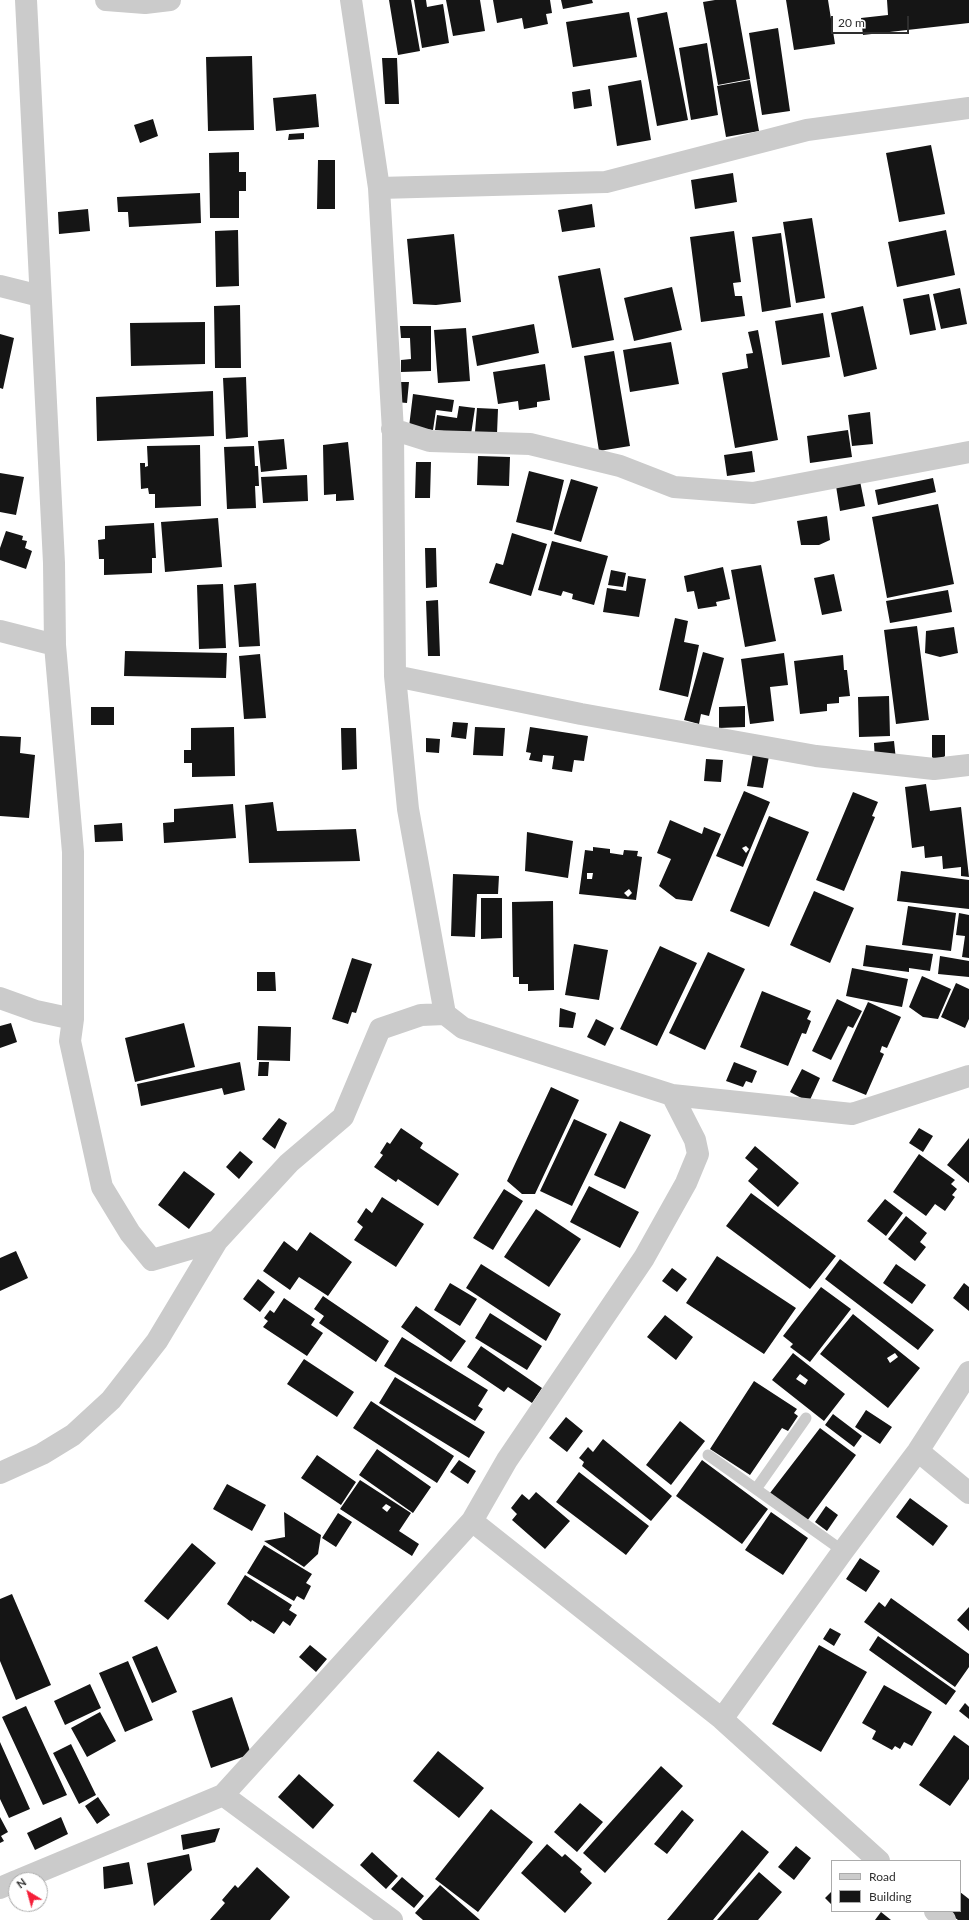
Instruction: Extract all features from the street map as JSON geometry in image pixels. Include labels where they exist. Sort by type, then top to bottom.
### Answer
[{"type":"street","points":[[26,0],[54,563],[55,645],[73,852],[73,1019],[70,1041],[102,1187],[130,1233],[152,1260],[217,1241]]},
{"type":"street","points":[[106,0],[145,4],[170,0]]},
{"type":"street","points":[[351,0],[379,188],[392,429],[395,676],[408,809],[444,1014]]},
{"type":"street","points":[[379,188],[606,182],[807,130],[969,108]]},
{"type":"street","points":[[0,286],[40,296]]},
{"type":"street","points":[[392,429],[430,441],[530,444],[620,466],[674,487],[753,493],[969,452]]},
{"type":"street","points":[[0,631],[55,645]]},
{"type":"street","points":[[395,676],[581,714],[816,756],[934,769],[969,765]]},
{"type":"street","points":[[0,998],[36,1010],[73,1019]]},
{"type":"street","points":[[0,1473],[42,1454],[73,1435],[111,1400],[157,1341],[217,1241],[289,1163],[343,1116],[380,1029],[421,1015],[444,1014],[463,1028],[672,1095],[852,1114],[969,1076]]},
{"type":"street","points":[[38,1872],[223,1795],[472,1521],[507,1460],[644,1258],[686,1183],[698,1154],[695,1140],[672,1095]]},
{"type":"street","points":[[722,1719],[843,1551],[918,1451],[969,1372]]},
{"type":"street","points":[[918,1451],[969,1493]]},
{"type":"street","points":[[472,1521],[722,1719],[878,1860]]},
{"type":"street","points":[[223,1795],[392,1920]]},
{"type":"street","points":[[936,1912],[945,1920]]},
{"type":"lane","points":[[756,1489],[806,1418]]},
{"type":"lane","points":[[708,1455],[843,1551]]},
{"type":"building","points":[[389,0],[411,0],[420,51],[398,55]]},
{"type":"building","points":[[414,0],[426,0],[427,7],[443,4],[449,43],[422,48]]},
{"type":"building","points":[[446,0],[480,0],[485,31],[453,36]]},
{"type":"building","points":[[493,0],[550,0],[552,13],[546,14],[548,24],[524,29],[522,18],[497,23]]},
{"type":"building","points":[[561,0],[592,0],[593,3],[563,9]]},
{"type":"building","points":[[715,0],[736,0],[750,79],[718,85],[703,2]]},
{"type":"building","points":[[786,0],[828,0],[835,44],[794,50]]},
{"type":"building","points":[[887,0],[969,0],[969,23],[863,35],[861,18],[888,15]]},
{"type":"building","points":[[629,12],[637,57],[573,67],[566,22]]},
{"type":"building","points":[[667,12],[688,120],[657,126],[637,18]]},
{"type":"building","points":[[778,28],[790,111],[762,115],[749,33]]},
{"type":"building","points":[[707,43],[718,115],[691,120],[679,48]]},
{"type":"building","points":[[252,56],[254,130],[208,131],[206,57]]},
{"type":"building","points":[[382,58],[397,58],[399,104],[385,104]]},
{"type":"building","points":[[641,80],[651,140],[617,146],[608,86]]},
{"type":"building","points":[[750,80],[759,131],[726,137],[717,86]]},
{"type":"building","points":[[590,89],[592,106],[574,109],[572,92]]},
{"type":"building","points":[[316,94],[319,127],[276,131],[273,98]]},
{"type":"building","points":[[153,119],[158,136],[140,143],[134,125]]},
{"type":"building","points":[[304,133],[304,139],[288,140],[289,134]]},
{"type":"building","points":[[931,145],[945,214],[899,222],[886,153]]},
{"type":"building","points":[[239,152],[239,172],[246,172],[246,191],[239,191],[239,218],[210,218],[209,153]]},
{"type":"building","points":[[318,160],[335,160],[335,209],[317,209]]},
{"type":"building","points":[[733,173],[737,202],[695,209],[691,180]]},
{"type":"building","points":[[200,193],[201,223],[129,227],[128,212],[118,212],[117,197]]},
{"type":"building","points":[[592,204],[595,227],[562,232],[558,210]]},
{"type":"building","points":[[88,209],[90,231],[59,234],[58,212]]},
{"type":"building","points":[[812,218],[825,298],[796,303],[783,222]]},
{"type":"building","points":[[238,230],[239,286],[216,287],[215,231]]},
{"type":"building","points":[[946,230],[955,275],[897,287],[888,242]]},
{"type":"building","points":[[734,231],[741,282],[733,283],[735,296],[742,296],[745,316],[701,322],[690,237]]},
{"type":"building","points":[[781,233],[791,307],[762,312],[752,237]]},
{"type":"building","points":[[454,234],[461,302],[436,305],[413,304],[407,239]]},
{"type":"building","points":[[600,268],[614,340],[572,348],[558,276]]},
{"type":"building","points":[[672,287],[682,330],[634,341],[624,298]]},
{"type":"building","points":[[960,288],[967,324],[941,329],[933,294]]},
{"type":"building","points":[[929,294],[936,330],[910,335],[903,299]]},
{"type":"building","points":[[240,305],[241,368],[215,368],[214,306]]},
{"type":"building","points":[[863,306],[877,369],[844,377],[831,313]]},
{"type":"building","points":[[823,313],[830,357],[782,365],[775,321]]},
{"type":"building","points":[[205,322],[205,364],[131,366],[130,323]]},
{"type":"building","points":[[534,324],[539,353],[477,366],[472,336]]},
{"type":"building","points":[[400,326],[431,326],[431,371],[401,372],[401,360],[411,359],[410,338],[401,338]]},
{"type":"building","points":[[466,328],[470,381],[438,383],[434,330]]},
{"type":"building","points":[[758,330],[778,440],[735,448],[722,373],[748,368],[746,354],[753,353],[748,332]]},
{"type":"building","points":[[0,334],[14,338],[3,389],[0,388]]},
{"type":"building","points":[[671,342],[679,384],[630,392],[623,350]]},
{"type":"building","points":[[614,351],[630,446],[599,451],[584,356]]},
{"type":"building","points":[[545,364],[550,400],[537,402],[537,407],[519,410],[518,401],[498,404],[493,372]]},
{"type":"building","points":[[246,377],[248,437],[226,439],[223,378]]},
{"type":"building","points":[[398,382],[409,382],[407,403],[396,402]]},
{"type":"building","points":[[213,391],[214,436],[97,441],[96,397]]},
{"type":"building","points":[[413,394],[454,400],[452,412],[436,410],[433,430],[409,427]]},
{"type":"building","points":[[459,406],[475,408],[471,434],[435,430],[437,415],[457,418]]},
{"type":"building","points":[[477,408],[498,409],[497,434],[475,432]]},
{"type":"building","points":[[870,412],[873,444],[852,446],[848,415]]},
{"type":"building","points":[[848,430],[852,457],[810,463],[807,436]]},
{"type":"building","points":[[284,439],[287,469],[261,472],[258,441]]},
{"type":"building","points":[[348,442],[354,500],[336,501],[336,494],[324,495],[323,445]]},
{"type":"building","points":[[200,445],[201,506],[155,508],[155,494],[149,494],[148,488],[141,489],[140,463],[145,463],[145,467],[148,466],[147,446]]},
{"type":"building","points":[[254,446],[255,466],[258,466],[259,486],[255,486],[256,508],[227,509],[224,447]]},
{"type":"building","points":[[752,451],[755,472],[727,476],[724,455]]},
{"type":"building","points":[[478,456],[510,457],[509,486],[477,485]]},
{"type":"building","points":[[416,462],[431,462],[430,498],[415,498]]},
{"type":"building","points":[[529,471],[564,480],[552,531],[516,522]]},
{"type":"building","points":[[0,473],[24,477],[16,515],[0,512]]},
{"type":"building","points":[[307,475],[308,501],[263,503],[261,477]]},
{"type":"building","points":[[933,478],[936,492],[878,505],[875,490]]},
{"type":"building","points":[[571,479],[598,487],[581,542],[554,534]]},
{"type":"building","points":[[860,481],[865,506],[840,511],[836,486]]},
{"type":"building","points":[[938,504],[954,584],[887,598],[872,517]]},
{"type":"building","points":[[827,516],[830,540],[819,545],[801,545],[797,521]]},
{"type":"building","points":[[218,518],[222,567],[165,572],[161,522]]},
{"type":"building","points":[[154,523],[156,558],[152,558],[152,573],[104,575],[104,559],[99,559],[98,540],[105,539],[105,526]]},
{"type":"building","points":[[6,531],[23,536],[22,540],[27,541],[25,548],[32,551],[26,569],[0,560],[0,548]]},
{"type":"building","points":[[512,533],[547,544],[531,596],[489,583],[496,563],[503,565]]},
{"type":"building","points":[[552,541],[608,556],[594,605],[572,599],[573,594],[563,591],[561,596],[538,590]]},
{"type":"building","points":[[425,548],[436,548],[437,587],[426,588]]},
{"type":"building","points":[[761,565],[776,641],[745,647],[731,570]]},
{"type":"building","points":[[723,567],[730,599],[716,602],[717,606],[698,609],[694,591],[687,592],[684,576]]},
{"type":"building","points":[[611,570],[626,573],[623,587],[608,585]]},
{"type":"building","points":[[834,574],[842,611],[822,615],[814,578]]},
{"type":"building","points":[[628,576],[646,579],[639,617],[603,612],[607,588],[626,591]]},
{"type":"building","points":[[256,583],[260,646],[239,647],[234,585]]},
{"type":"building","points":[[223,584],[226,648],[199,649],[197,585]]},
{"type":"building","points":[[948,590],[952,612],[890,623],[886,601]]},
{"type":"building","points":[[438,600],[440,656],[428,656],[426,601]]},
{"type":"building","points":[[675,618],[688,621],[684,642],[699,645],[688,697],[659,690]]},
{"type":"building","points":[[917,626],[929,720],[896,724],[884,630]]},
{"type":"building","points":[[954,627],[958,653],[940,657],[925,653],[926,631]]},
{"type":"building","points":[[125,651],[227,653],[226,678],[124,676]]},
{"type":"building","points":[[703,652],[724,658],[709,716],[701,714],[699,724],[684,720]]},
{"type":"building","points":[[784,653],[788,685],[770,687],[774,721],[750,724],[741,659]]},
{"type":"building","points":[[260,654],[266,718],[244,719],[239,656]]},
{"type":"building","points":[[843,655],[844,670],[847,670],[850,696],[839,697],[839,703],[827,704],[827,711],[800,714],[794,661]]},
{"type":"building","points":[[889,696],[890,736],[859,737],[858,697]]},
{"type":"building","points":[[745,706],[745,727],[719,728],[719,707]]},
{"type":"building","points":[[91,707],[114,707],[114,725],[91,725]]},
{"type":"building","points":[[453,722],[468,723],[466,739],[451,737]]},
{"type":"building","points":[[234,727],[235,776],[192,777],[192,763],[184,763],[184,750],[191,750],[191,728]]},
{"type":"building","points":[[475,727],[505,728],[503,756],[473,755]]},
{"type":"building","points":[[530,727],[588,736],[584,761],[574,760],[572,772],[552,769],[554,756],[543,755],[542,762],[529,760],[531,753],[526,752]]},
{"type":"building","points":[[341,728],[356,728],[357,769],[342,770]]},
{"type":"building","points":[[932,735],[945,735],[945,756],[938,763],[932,757]]},
{"type":"building","points":[[0,736],[21,737],[20,753],[35,755],[29,818],[0,816]]},
{"type":"building","points":[[426,738],[440,739],[439,753],[426,752]]},
{"type":"building","points":[[894,741],[896,760],[875,762],[874,743]]},
{"type":"building","points":[[753,754],[769,756],[763,788],[747,786]]},
{"type":"building","points":[[706,759],[723,760],[721,782],[704,781]]},
{"type":"building","points":[[926,784],[930,811],[961,807],[969,877],[961,876],[961,867],[943,869],[942,856],[925,858],[924,846],[912,848],[905,787]]},
{"type":"building","points":[[744,791],[770,802],[743,867],[716,856]],"holes":[[[746,846],[749,849],[746,853],[742,848]]]},
{"type":"building","points":[[853,792],[878,802],[872,816],[875,817],[844,891],[816,880]]},
{"type":"building","points":[[273,802],[277,831],[356,829],[360,861],[249,863],[245,805]]},
{"type":"building","points":[[233,804],[236,838],[164,843],[163,823],[174,822],[174,809]]},
{"type":"building","points":[[769,816],[809,832],[769,927],[730,911]]},
{"type":"building","points":[[670,820],[702,834],[704,827],[721,834],[692,901],[676,899],[659,886],[671,859],[657,853]]},
{"type":"building","points":[[122,823],[123,841],[95,842],[94,825]]},
{"type":"building","points":[[527,832],[573,841],[568,878],[525,871]]},
{"type":"building","points":[[593,847],[610,849],[610,853],[623,855],[624,850],[638,851],[637,856],[642,857],[636,900],[579,894],[585,850],[593,851]],"holes":[[[587,873],[593,873],[592,879],[587,879]],[[629,889],[632,893],[628,897],[624,893]]]},
{"type":"building","points":[[901,871],[969,880],[969,909],[897,901]]},
{"type":"building","points":[[453,874],[499,876],[498,894],[477,894],[475,937],[451,936]]},
{"type":"building","points":[[814,891],[854,908],[830,963],[790,945]]},
{"type":"building","points":[[481,898],[502,898],[502,938],[481,939]]},
{"type":"building","points":[[553,901],[554,990],[528,991],[528,984],[519,984],[519,977],[513,977],[512,902]]},
{"type":"building","points":[[908,906],[956,913],[951,951],[902,945]]},
{"type":"building","points":[[959,913],[969,915],[969,958],[962,957],[965,936],[956,935]]},
{"type":"building","points":[[574,944],[608,950],[599,1000],[565,995]]},
{"type":"building","points":[[866,945],[933,954],[930,971],[909,968],[909,972],[863,966]]},
{"type":"building","points":[[660,946],[697,963],[657,1046],[620,1029]]},
{"type":"building","points":[[708,952],[745,969],[705,1050],[669,1033]]},
{"type":"building","points":[[940,956],[969,961],[969,977],[938,974]]},
{"type":"building","points":[[352,958],[372,964],[356,1013],[352,1012],[348,1024],[332,1019]]},
{"type":"building","points":[[852,968],[908,979],[902,1007],[846,996]]},
{"type":"building","points":[[257,972],[275,972],[276,991],[257,991]]},
{"type":"building","points":[[922,976],[951,989],[938,1019],[923,1017],[909,1007]]},
{"type":"building","points":[[956,983],[969,989],[969,1019],[965,1028],[941,1017]]},
{"type":"building","points":[[762,991],[811,1011],[807,1019],[811,1021],[806,1034],[802,1033],[788,1066],[740,1047]]},
{"type":"building","points":[[837,999],[862,1011],[853,1028],[848,1026],[831,1060],[812,1051]]},
{"type":"building","points":[[868,1002],[901,1017],[887,1048],[882,1046],[880,1052],[884,1054],[866,1095],[832,1081]]},
{"type":"building","points":[[560,1008],[576,1013],[573,1028],[559,1027]]},
{"type":"building","points":[[596,1019],[614,1028],[605,1046],[587,1037]]},
{"type":"building","points":[[11,1023],[17,1042],[0,1048],[0,1026]]},
{"type":"building","points":[[184,1023],[195,1067],[135,1082],[125,1038]]},
{"type":"building","points":[[258,1026],[291,1027],[290,1061],[257,1060]]},
{"type":"building","points":[[240,1062],[245,1090],[224,1095],[222,1088],[141,1106],[137,1084]]},
{"type":"building","points":[[259,1062],[269,1062],[268,1076],[258,1076]]},
{"type":"building","points":[[734,1062],[757,1071],[752,1083],[746,1081],[743,1087],[726,1081]]},
{"type":"building","points":[[802,1069],[820,1078],[809,1102],[790,1092]]},
{"type":"building","points":[[551,1087],[579,1100],[535,1194],[522,1194],[507,1181]]},
{"type":"building","points":[[279,1118],[287,1123],[275,1149],[262,1139]]},
{"type":"building","points":[[574,1119],[607,1134],[572,1206],[540,1191]]},
{"type":"building","points":[[620,1121],[651,1135],[625,1189],[594,1175]]},
{"type":"building","points":[[401,1128],[423,1143],[420,1148],[459,1174],[438,1206],[398,1179],[396,1182],[374,1167],[383,1155],[380,1153],[387,1142],[390,1144]]},
{"type":"building","points":[[919,1128],[933,1136],[923,1152],[909,1143]]},
{"type":"building","points":[[969,1138],[969,1183],[947,1165]]},
{"type":"building","points":[[755,1146],[799,1183],[778,1207],[748,1181],[758,1169],[745,1158]]},
{"type":"building","points":[[240,1151],[253,1162],[239,1179],[226,1167]]},
{"type":"building","points":[[919,1154],[955,1180],[951,1184],[957,1189],[952,1195],[955,1197],[945,1211],[935,1204],[926,1216],[893,1192]]},
{"type":"building","points":[[184,1171],[215,1194],[189,1229],[158,1205]]},
{"type":"building","points":[[589,1186],[639,1212],[620,1248],[570,1222]]},
{"type":"building","points":[[504,1189],[523,1201],[493,1250],[473,1238]]},
{"type":"building","points":[[751,1193],[836,1256],[810,1289],[726,1226]]},
{"type":"building","points":[[382,1197],[424,1224],[396,1267],[354,1240],[363,1227],[357,1222],[366,1208],[372,1213]]},
{"type":"building","points":[[885,1199],[903,1213],[886,1236],[867,1221]]},
{"type":"building","points":[[536,1209],[581,1239],[549,1287],[504,1257]]},
{"type":"building","points":[[906,1216],[927,1233],[920,1242],[926,1247],[915,1261],[888,1239]]},
{"type":"building","points":[[310,1232],[352,1262],[328,1296],[299,1277],[290,1290],[263,1271],[284,1241],[297,1251]]},
{"type":"building","points":[[16,1251],[28,1278],[0,1291],[0,1258]]},
{"type":"building","points":[[717,1256],[796,1308],[764,1354],[686,1303]]},
{"type":"building","points":[[840,1259],[934,1330],[918,1350],[825,1279]]},
{"type":"building","points":[[481,1264],[561,1314],[546,1341],[466,1288]]},
{"type":"building","points":[[896,1264],[926,1285],[912,1304],[883,1283]]},
{"type":"building","points":[[672,1268],[687,1279],[677,1292],[662,1281]]},
{"type":"building","points":[[258,1279],[275,1292],[260,1312],[243,1299]]},
{"type":"building","points":[[450,1283],[477,1299],[460,1326],[434,1310]]},
{"type":"building","points":[[964,1283],[969,1287],[969,1311],[953,1298]]},
{"type":"building","points":[[821,1287],[851,1309],[810,1362],[790,1347],[793,1344],[783,1336]]},
{"type":"building","points":[[323,1296],[389,1341],[376,1362],[319,1323],[324,1316],[314,1309]]},
{"type":"building","points":[[284,1298],[315,1319],[311,1325],[323,1333],[307,1356],[263,1327],[268,1321],[264,1318],[270,1310],[274,1313]]},
{"type":"building","points":[[416,1306],[466,1341],[451,1362],[401,1327]]},
{"type":"building","points":[[490,1313],[542,1346],[527,1370],[475,1338]]},
{"type":"building","points":[[853,1314],[920,1368],[888,1408],[820,1354]],"holes":[[[895,1353],[898,1357],[890,1363],[887,1358]]]},
{"type":"building","points":[[665,1315],[693,1337],[676,1360],[647,1337]]},
{"type":"building","points":[[402,1337],[488,1390],[478,1406],[483,1409],[475,1421],[384,1366]]},
{"type":"building","points":[[481,1346],[542,1388],[532,1403],[508,1387],[504,1392],[467,1367]]},
{"type":"building","points":[[793,1353],[845,1394],[824,1421],[772,1380]],"holes":[[[800,1374],[808,1380],[805,1385],[796,1379]]]},
{"type":"building","points":[[304,1359],[354,1392],[337,1417],[287,1384]]},
{"type":"building","points":[[395,1377],[485,1432],[469,1458],[379,1403]]},
{"type":"building","points":[[754,1381],[797,1409],[794,1413],[798,1416],[788,1431],[782,1428],[750,1475],[710,1449]]},
{"type":"building","points":[[371,1401],[454,1456],[437,1483],[353,1428]]},
{"type":"building","points":[[866,1410],[892,1427],[880,1444],[855,1427]]},
{"type":"building","points":[[833,1414],[862,1436],[854,1447],[825,1425]]},
{"type":"building","points":[[566,1417],[583,1431],[567,1452],[549,1438]]},
{"type":"building","points":[[680,1421],[705,1441],[671,1485],[646,1465]]},
{"type":"building","points":[[820,1428],[856,1455],[807,1521],[770,1493]]},
{"type":"building","points":[[603,1439],[672,1496],[651,1521],[582,1466],[584,1462],[579,1458],[588,1447],[593,1452]]},
{"type":"building","points":[[377,1449],[431,1487],[413,1513],[359,1475]]},
{"type":"building","points":[[317,1455],[356,1482],[341,1505],[301,1478]]},
{"type":"building","points":[[459,1460],[476,1471],[468,1484],[450,1472]]},
{"type":"building","points":[[702,1460],[768,1509],[742,1544],[676,1496]]},
{"type":"building","points":[[579,1472],[649,1526],[626,1555],[556,1502]]},
{"type":"building","points":[[360,1480],[411,1513],[399,1531],[419,1544],[412,1556],[340,1509]],"holes":[[[386,1504],[391,1507],[387,1512],[382,1508]]]},
{"type":"building","points":[[227,1484],[266,1505],[252,1531],[213,1509]]},
{"type":"building","points":[[536,1492],[570,1521],[545,1549],[512,1520],[517,1514],[511,1508],[522,1494],[529,1500]]},
{"type":"building","points":[[910,1498],[948,1526],[933,1546],[896,1517]]},
{"type":"building","points":[[826,1506],[838,1515],[827,1531],[815,1522]]},
{"type":"building","points":[[284,1512],[321,1535],[318,1554],[304,1567],[264,1541],[285,1537]]},
{"type":"building","points":[[771,1512],[808,1538],[783,1575],[745,1550]]},
{"type":"building","points":[[338,1513],[352,1522],[336,1547],[322,1538]]},
{"type":"building","points":[[192,1543],[216,1563],[168,1620],[144,1601]]},
{"type":"building","points":[[264,1545],[312,1574],[306,1583],[311,1586],[304,1600],[297,1596],[294,1601],[247,1573]]},
{"type":"building","points":[[860,1558],[880,1571],[866,1592],[846,1579]]},
{"type":"building","points":[[245,1575],[292,1605],[289,1610],[297,1615],[290,1626],[283,1621],[274,1634],[252,1620],[251,1622],[227,1604]]},
{"type":"building","points":[[12,1594],[51,1685],[16,1700],[0,1661],[0,1599]]},
{"type":"building","points":[[891,1598],[969,1654],[969,1667],[955,1687],[864,1622],[879,1602],[885,1607]]},
{"type":"building","points":[[969,1607],[969,1631],[957,1620]]},
{"type":"building","points":[[830,1628],[841,1634],[834,1646],[823,1639]]},
{"type":"building","points":[[878,1636],[956,1691],[946,1705],[869,1650]]},
{"type":"building","points":[[310,1645],[327,1659],[316,1672],[299,1657]]},
{"type":"building","points":[[819,1645],[867,1672],[821,1752],[772,1724]]},
{"type":"building","points":[[157,1646],[177,1692],[152,1703],[132,1657]]},
{"type":"building","points":[[128,1661],[153,1720],[125,1732],[99,1673]]},
{"type":"building","points":[[90,1684],[101,1708],[65,1725],[54,1701]]},
{"type":"building","points":[[884,1685],[932,1712],[912,1746],[904,1742],[900,1749],[895,1746],[892,1750],[872,1739],[876,1731],[862,1723]]},
{"type":"building","points":[[232,1697],[251,1754],[211,1768],[192,1711]]},
{"type":"building","points":[[965,1703],[969,1707],[969,1719],[959,1711]]},
{"type":"building","points":[[26,1706],[67,1795],[43,1805],[2,1717]]},
{"type":"building","points":[[100,1712],[116,1741],[87,1757],[71,1728]]},
{"type":"building","points":[[954,1735],[969,1746],[969,1779],[950,1806],[919,1785]]},
{"type":"building","points":[[0,1742],[30,1809],[9,1818],[0,1799]]},
{"type":"building","points":[[71,1744],[96,1795],[79,1804],[53,1753]]},
{"type":"building","points":[[438,1751],[484,1788],[459,1818],[413,1781]]},
{"type":"building","points":[[661,1766],[683,1786],[605,1873],[583,1853]]},
{"type":"building","points":[[299,1774],[334,1805],[313,1829],[278,1797]]},
{"type":"building","points":[[98,1797],[110,1815],[97,1824],[85,1806]]},
{"type":"building","points":[[580,1803],[603,1822],[577,1852],[554,1832]]},
{"type":"building","points":[[491,1809],[533,1842],[478,1912],[435,1879]]},
{"type":"building","points":[[682,1810],[694,1820],[667,1854],[654,1844]]},
{"type":"building","points":[[0,1817],[8,1832],[1,1836],[4,1841],[0,1843]]},
{"type":"building","points":[[61,1817],[68,1834],[35,1850],[27,1833]]},
{"type":"building","points":[[220,1828],[215,1842],[183,1850],[181,1835]]},
{"type":"building","points":[[742,1830],[769,1852],[713,1920],[667,1920]]},
{"type":"building","points":[[547,1844],[562,1857],[565,1854],[582,1869],[580,1872],[592,1883],[565,1913],[521,1873]]},
{"type":"building","points":[[796,1846],[811,1858],[794,1880],[778,1867]]},
{"type":"building","points":[[372,1852],[398,1876],[386,1889],[360,1865]]},
{"type":"building","points":[[189,1854],[192,1870],[154,1906],[147,1863]]},
{"type":"building","points":[[129,1862],[133,1884],[104,1889],[103,1867]]},
{"type":"building","points":[[257,1867],[290,1897],[270,1920],[210,1920],[225,1903],[222,1900],[235,1885],[238,1888]]},
{"type":"building","points":[[759,1872],[782,1892],[758,1920],[717,1920]]},
{"type":"building","points":[[402,1877],[424,1896],[414,1908],[391,1889]]},
{"type":"building","points":[[440,1885],[480,1920],[423,1920],[415,1913]]},
{"type":"building","points":[[831,1892],[831,1904],[825,1898]]},
{"type":"building","points":[[961,1893],[969,1899],[969,1920],[958,1920],[947,1912],[961,1912]]},
{"type":"building","points":[[881,1912],[891,1920],[875,1920]]}]
